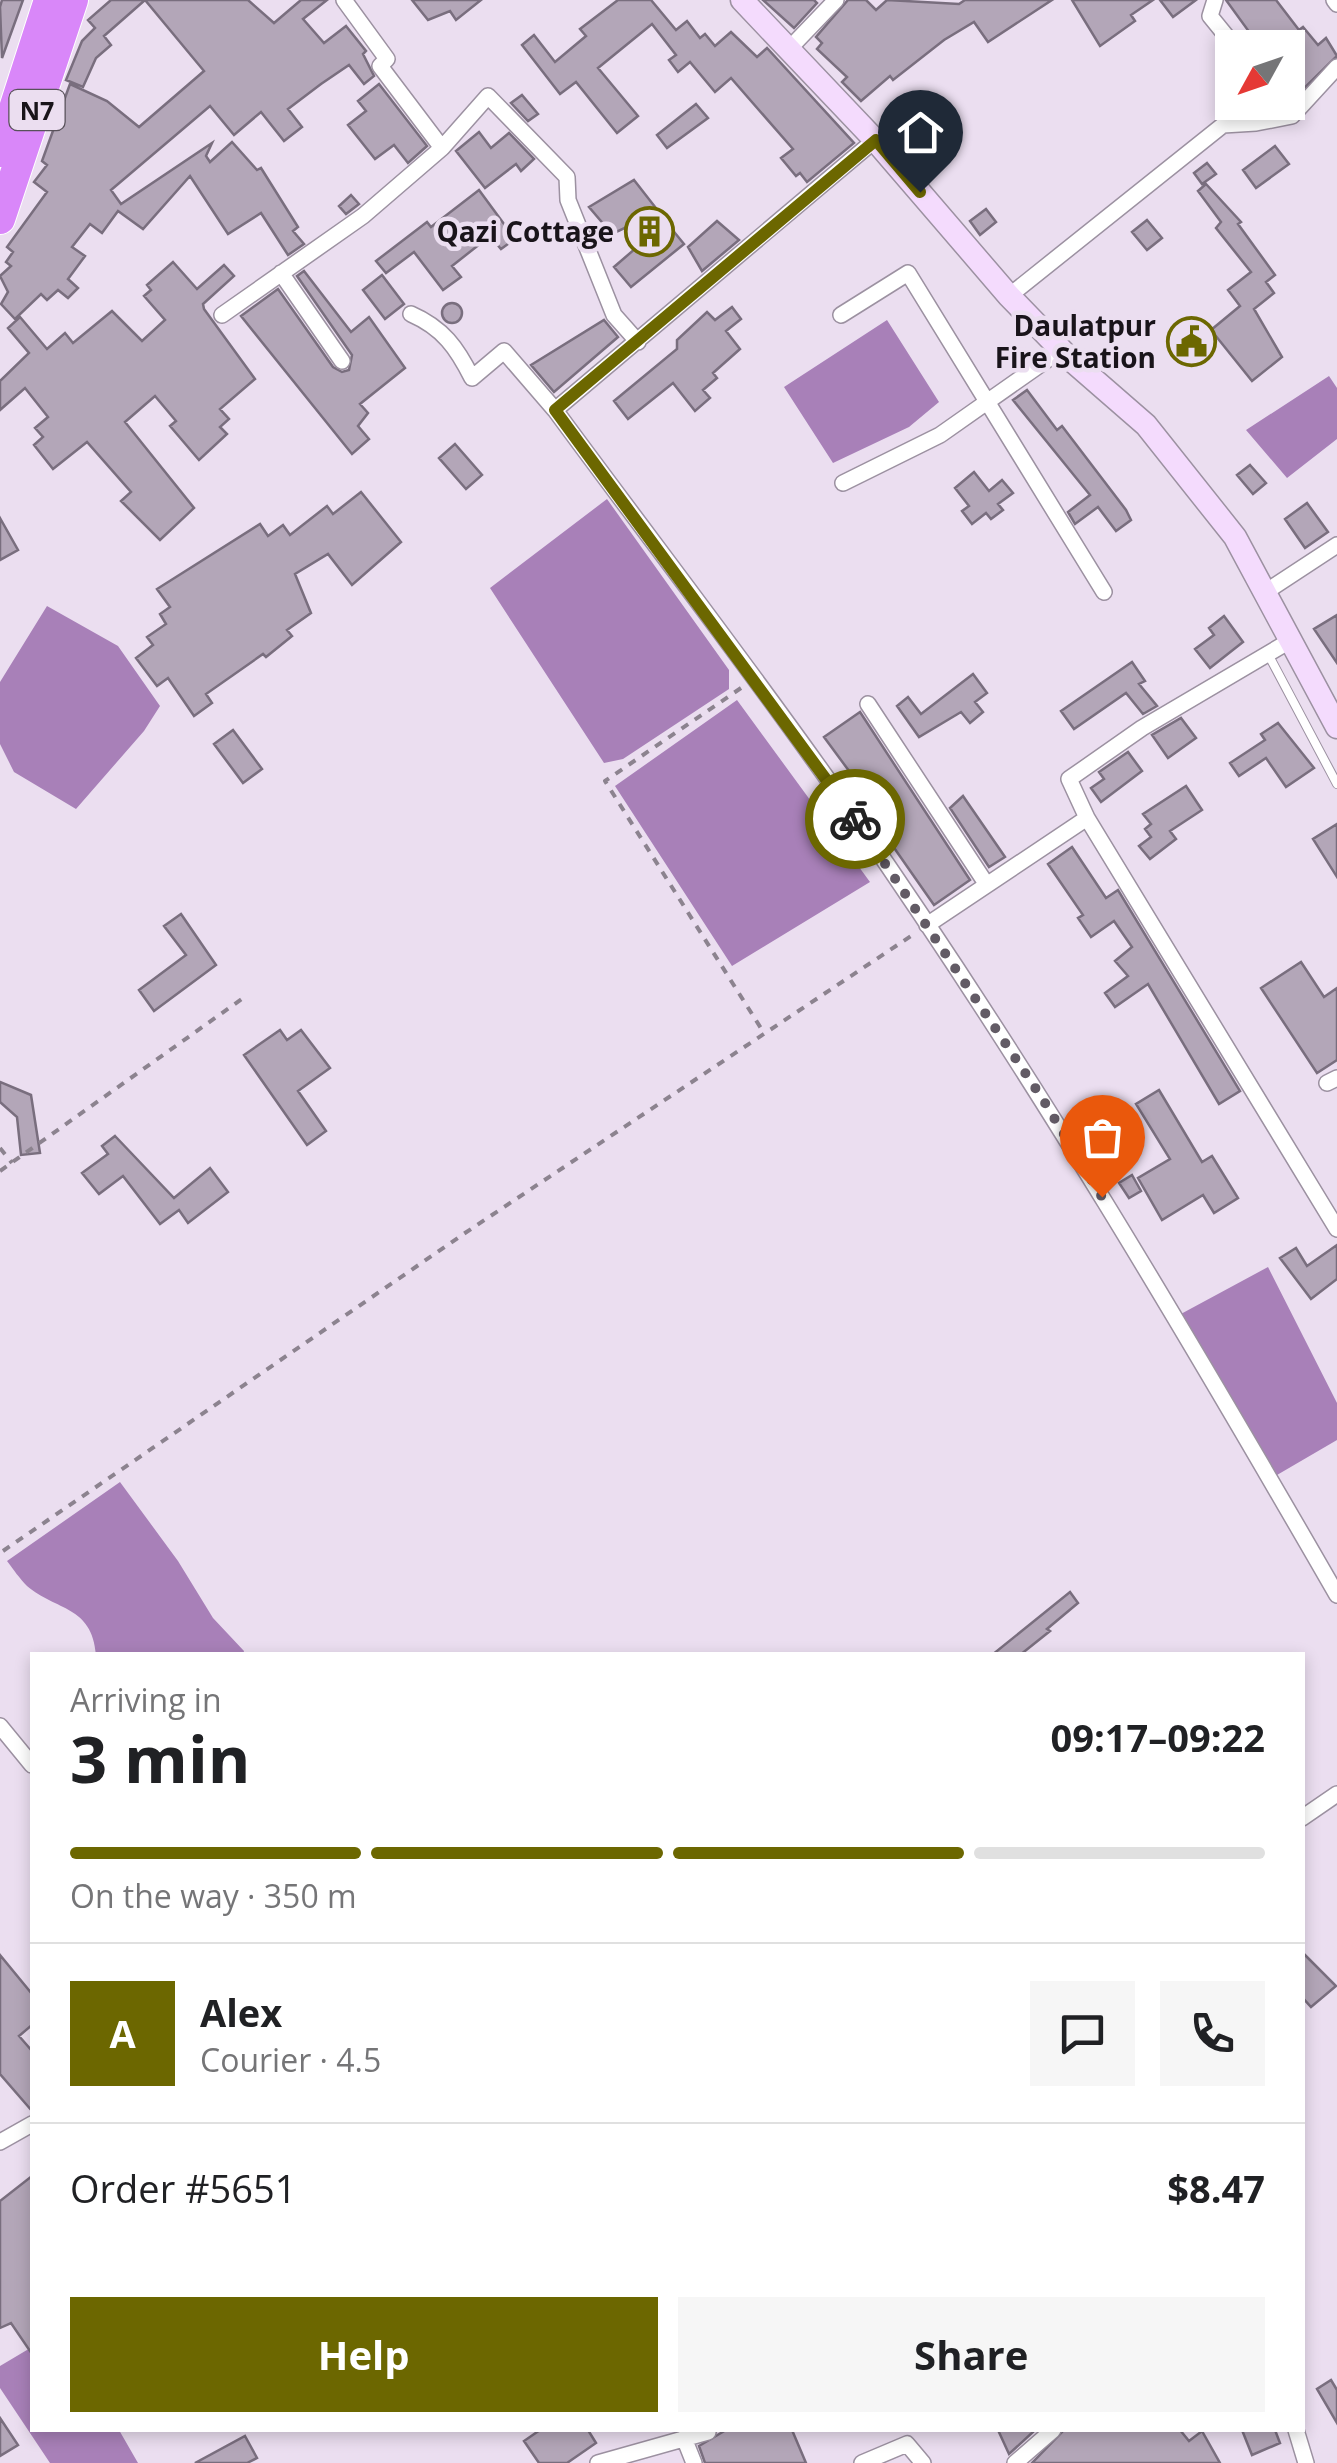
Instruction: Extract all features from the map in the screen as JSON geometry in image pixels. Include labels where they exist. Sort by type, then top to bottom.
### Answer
[{"type":"highway","name":"N7","points":[[0,152],[50,0]]},
{"type":"highway","name":"N7","points":[[0,219],[73,0]]},
{"type":"main road","points":[[742,0],[876,140],[1009,296],[1061,350],[1146,425],[1235,537],[1268,591],[1337,727]]},
{"type":"street","points":[[344,0],[387,58],[380,66],[442,148]]},
{"type":"street","points":[[790,49],[836,0]]},
{"type":"street","points":[[1215,0],[1210,16],[1221,30]]},
{"type":"street","points":[[1009,296],[1223,125],[1292,116],[1337,67]]},
{"type":"street","points":[[222,315],[363,216],[442,148],[488,96],[567,177],[568,200],[614,315],[638,342]]},
{"type":"street","points":[[555,410],[876,140]]},
{"type":"street","points":[[841,316],[908,273],[1104,592]]},
{"type":"street","points":[[281,274],[342,361]]},
{"type":"street","points":[[411,314],[430,322],[455,344],[472,378],[504,351],[555,410],[753,680],[927,925],[1042,1098],[1337,1596]]},
{"type":"street","points":[[843,483],[940,435],[1061,350]]},
{"type":"street","points":[[1268,591],[1337,545]]},
{"type":"street","points":[[1293,639],[1142,728],[1069,779],[1087,818],[1337,1229]]},
{"type":"street","points":[[868,704],[987,885]]},
{"type":"street","points":[[927,925],[1087,818]]},
{"type":"street","points":[[0,1726],[30,1763]]},
{"type":"street","points":[[1305,1816],[1337,1794]]},
{"type":"street","points":[[0,2142],[30,2125]]},
{"type":"street","points":[[598,2463],[702,2432]]},
{"type":"street","points":[[1297,2432],[1306,2463]]},
{"type":"street","points":[[1015,2463],[1034,2437]]},
{"type":"street","points":[[684,2438],[694,2463]]},
{"type":"street","points":[[862,2463],[907,2444],[923,2463]]},
{"type":"lane","points":[[1268,654],[1337,784]]},
{"type":"path","points":[[753,680],[605,781],[764,1033]]},
{"type":"path","points":[[3,1551],[927,925]]},
{"type":"path","points":[[0,1172],[246,996]]},
{"type":"path","points":[[0,1148],[12,1163]]},
{"type":"shaded area","points":[[887,320],[939,402],[909,427],[833,463],[784,387]]},
{"type":"shaded area","points":[[1329,376],[1337,388],[1337,439],[1287,478],[1246,430]]},
{"type":"shaded area","points":[[607,499],[729,670],[729,689],[623,759],[604,763],[490,588]]},
{"type":"shaded area","points":[[47,606],[118,646],[160,706],[144,731],[76,809],[14,772],[0,744],[0,682]]},
{"type":"shaded area","points":[[737,700],[870,882],[732,966],[615,786]]},
{"type":"shaded area","points":[[1268,1267],[1337,1403],[1337,1440],[1277,1475],[1179,1315]]},
{"type":"shaded area","points":[[120,1482],[178,1561],[213,1618],[244,1652],[95,1652],[88,1627],[80,1618],[27,1586],[7,1561]]},
{"type":"shaded area","points":[[30,2348],[30,2432],[120,2432],[138,2463],[50,2463],[0,2388],[0,2366]]},
{"type":"building","points":[[2,0],[23,0],[2,58],[0,7]]},
{"type":"building","points":[[111,0],[145,0],[104,36],[111,45],[96,58],[83,87],[66,80],[82,41],[95,28],[88,20]]},
{"type":"building","points":[[145,0],[248,0],[274,23],[301,0],[327,0],[303,19],[324,43],[346,26],[366,51],[363,54],[374,76],[364,84],[349,65],[321,84],[288,109],[302,127],[284,141],[261,112],[234,135],[210,106],[111,190],[121,204],[212,143],[206,156],[210,162],[232,142],[257,170],[261,168],[298,227],[293,231],[304,244],[288,255],[261,213],[228,234],[190,176],[143,229],[118,211],[102,233],[90,224],[72,247],[85,256],[68,279],[78,288],[68,298],[58,290],[47,300],[41,294],[15,319],[1,304],[8,292],[0,276],[11,266],[6,262],[13,252],[7,247],[47,192],[34,182],[47,165],[42,161],[70,84],[107,101],[139,127],[204,71]]},
{"type":"building","points":[[412,0],[481,0],[456,20],[450,11],[428,20]]},
{"type":"building","points":[[618,0],[651,0],[676,30],[687,21],[700,38],[705,34],[715,46],[731,32],[757,57],[767,48],[854,143],[807,182],[800,173],[796,176],[781,158],[793,149],[731,78],[715,92],[690,62],[678,72],[669,60],[676,55],[652,24],[598,68],[638,116],[617,133],[576,82],[560,94],[522,45],[534,35],[555,62],[586,36],[580,29]]},
{"type":"building","points":[[763,0],[814,0],[817,3],[794,28]]},
{"type":"building","points":[[848,0],[866,0],[876,10],[887,0],[959,4],[965,0],[1052,0],[988,42],[974,22],[893,80],[890,76],[861,101],[842,82],[847,77],[817,49],[822,43],[816,37]]},
{"type":"building","points":[[1072,0],[1153,0],[1131,15],[1135,21],[1100,46]]},
{"type":"building","points":[[1160,0],[1196,0],[1173,17]]},
{"type":"building","points":[[1226,0],[1276,0],[1299,30],[1248,30]]},
{"type":"building","points":[[1303,27],[1318,45],[1326,38],[1337,56],[1305,87],[1305,30],[1299,30]]},
{"type":"building","points":[[379,84],[427,146],[408,163],[394,145],[375,159],[348,125],[366,111],[358,101]]},
{"type":"building","points":[[522,95],[538,114],[528,121],[511,103]]},
{"type":"building","points":[[696,104],[708,118],[667,148],[657,135]]},
{"type":"building","points":[[479,132],[491,148],[509,133],[534,159],[521,171],[516,164],[485,188],[456,151]]},
{"type":"building","points":[[1275,146],[1289,164],[1256,188],[1243,170]]},
{"type":"building","points":[[1207,163],[1216,174],[1202,184],[1194,173]]},
{"type":"building","points":[[634,180],[659,212],[612,234],[589,207]]},
{"type":"building","points":[[1206,184],[1241,222],[1238,224],[1275,275],[1266,282],[1274,293],[1254,309],[1282,357],[1252,381],[1211,330],[1240,306],[1228,290],[1251,272],[1216,228],[1221,222],[1198,191]]},
{"type":"building","points":[[479,190],[515,239],[501,249],[490,236],[452,266],[461,277],[443,290],[414,252],[386,273],[376,261],[427,222],[431,227]]},
{"type":"building","points":[[351,195],[359,204],[346,214],[339,206]]},
{"type":"building","points":[[986,209],[996,222],[980,235],[970,221]]},
{"type":"building","points":[[1147,220],[1162,238],[1147,250],[1132,232]]},
{"type":"building","points":[[717,221],[739,240],[702,271],[688,247]]},
{"type":"building","points":[[666,222],[684,244],[631,287],[614,267]]},
{"type":"building","points":[[173,262],[197,289],[224,265],[234,276],[203,304],[204,309],[255,379],[220,409],[229,419],[220,427],[227,434],[199,460],[170,426],[176,421],[155,396],[125,422],[194,508],[160,540],[121,501],[131,492],[87,442],[53,469],[34,445],[43,437],[35,428],[48,417],[25,388],[0,410],[0,381],[29,353],[8,328],[20,317],[47,349],[65,333],[73,343],[112,311],[142,341],[165,320],[144,296],[151,290],[147,285]]},
{"type":"building","points":[[304,271],[351,332],[369,317],[405,368],[360,404],[368,413],[358,426],[369,439],[352,454],[241,316],[278,289],[333,367],[342,372],[349,370],[352,355],[297,276]]},
{"type":"building","points":[[382,275],[404,304],[385,319],[363,290]]},
{"type":"building","points":[[452,303],[462,313],[452,323],[442,313]]},
{"type":"building","points":[[732,307],[741,319],[726,331],[740,349],[713,373],[717,378],[703,390],[710,398],[695,411],[673,383],[628,419],[614,401],[677,349],[677,340],[707,312],[715,320]]},
{"type":"building","points":[[604,320],[618,337],[554,392],[531,365]]},
{"type":"building","points":[[1027,390],[1057,430],[1062,426],[1126,510],[1131,520],[1116,531],[1098,507],[1075,524],[1068,512],[1090,495],[1013,400]]},
{"type":"building","points":[[455,444],[482,475],[466,489],[439,458]]},
{"type":"building","points":[[1250,465],[1266,483],[1253,494],[1237,475]]},
{"type":"building","points":[[974,472],[989,491],[1002,480],[1013,493],[998,504],[1003,510],[991,519],[986,513],[972,524],[962,511],[969,506],[955,488]]},
{"type":"building","points":[[361,492],[401,542],[352,585],[328,554],[295,574],[311,613],[287,630],[292,636],[266,657],[263,654],[206,694],[212,703],[194,716],[168,678],[157,686],[136,658],[153,645],[147,637],[166,624],[160,614],[170,607],[157,589],[260,524],[268,536],[283,525],[290,535],[327,506],[333,514]]},
{"type":"building","points":[[1307,503],[1328,532],[1305,548],[1285,519]]},
{"type":"building","points":[[0,518],[18,550],[0,560]]},
{"type":"building","points":[[1337,615],[1337,663],[1314,629]]},
{"type":"building","points":[[1224,616],[1243,642],[1210,668],[1195,649],[1214,635],[1209,628]]},
{"type":"building","points":[[1132,662],[1145,681],[1139,684],[1157,706],[1143,714],[1126,693],[1074,729],[1061,711]]},
{"type":"building","points":[[973,674],[987,693],[975,702],[983,712],[970,723],[961,712],[919,737],[897,706],[908,697],[921,714]]},
{"type":"building","points":[[860,712],[970,880],[934,905],[846,779],[852,775],[824,737]]},
{"type":"building","points":[[1181,718],[1196,738],[1168,758],[1152,735]]},
{"type":"building","points":[[1278,723],[1314,768],[1286,787],[1266,758],[1239,776],[1230,763],[1265,740],[1261,734]]},
{"type":"building","points":[[233,730],[262,769],[243,783],[214,744]]},
{"type":"building","points":[[1128,752],[1142,771],[1101,802],[1091,788],[1104,779],[1099,772]]},
{"type":"building","points":[[1186,786],[1202,810],[1170,831],[1176,839],[1150,859],[1139,846],[1151,837],[1145,829],[1151,824],[1143,814]]},
{"type":"building","points":[[963,796],[1005,857],[989,867],[950,808]]},
{"type":"building","points":[[1337,824],[1337,877],[1313,839]]},
{"type":"building","points":[[1072,847],[1106,898],[1118,890],[1240,1091],[1219,1104],[1148,984],[1115,1007],[1105,993],[1128,976],[1115,961],[1132,947],[1114,921],[1091,937],[1078,918],[1083,915],[1048,864]]},
{"type":"building","points":[[181,914],[216,965],[154,1011],[139,990],[186,955],[164,926]]},
{"type":"building","points":[[1301,962],[1324,997],[1337,988],[1337,1060],[1317,1073],[1261,988]]},
{"type":"building","points":[[280,1030],[287,1040],[301,1030],[330,1068],[298,1091],[326,1131],[307,1145],[244,1055]]},
{"type":"building","points":[[0,1082],[31,1095],[40,1153],[21,1155],[17,1117],[0,1102]]},
{"type":"building","points":[[1159,1090],[1202,1162],[1212,1156],[1238,1198],[1214,1213],[1203,1195],[1162,1220],[1138,1178],[1170,1159],[1136,1104]]},
{"type":"building","points":[[115,1136],[174,1198],[210,1168],[228,1192],[188,1223],[179,1210],[160,1224],[123,1176],[99,1194],[82,1173],[108,1154],[102,1146]]},
{"type":"building","points":[[1132,1175],[1141,1191],[1129,1198],[1119,1183]]},
{"type":"building","points":[[1337,1245],[1337,1279],[1311,1299],[1280,1258],[1296,1248],[1307,1266]]},
{"type":"building","points":[[1070,1592],[1078,1603],[1024,1652],[996,1652]]},
{"type":"building","points":[[0,1955],[30,1992],[30,2027],[19,2036],[30,2049],[30,2109],[0,2074]]},
{"type":"building","points":[[1305,1955],[1336,1986],[1311,2007],[1305,2000]]},
{"type":"building","points":[[30,2178],[30,2351],[11,2323],[0,2328],[0,2201]]},
{"type":"building","points":[[1331,2380],[1337,2390],[1337,2423],[1317,2389]]},
{"type":"building","points":[[0,2418],[18,2445],[0,2456]]},
{"type":"building","points":[[537,2432],[589,2432],[596,2443],[567,2463],[539,2463],[524,2441]]},
{"type":"building","points":[[723,2432],[793,2432],[806,2463],[705,2463],[699,2446]]},
{"type":"building","points":[[999,2432],[1033,2432],[1009,2454]]},
{"type":"building","points":[[1062,2432],[1182,2432],[1189,2441],[1203,2432],[1220,2463],[1032,2463]]},
{"type":"building","points":[[1243,2432],[1276,2432],[1280,2443],[1252,2455]]},
{"type":"building","points":[[245,2436],[257,2458],[247,2463],[195,2463]]},
{"type":"way so far","points":[[855,819],[1042,1098],[1102,1197]]},
{"type":"place","name":"Qazi Cottage","points":[[649,231]]},
{"type":"place","name":"Daulatpur Fire Station","points":[[1191,341]]},
{"type":"route","points":[[855,819],[555,410],[876,140],[920,192]]}]
